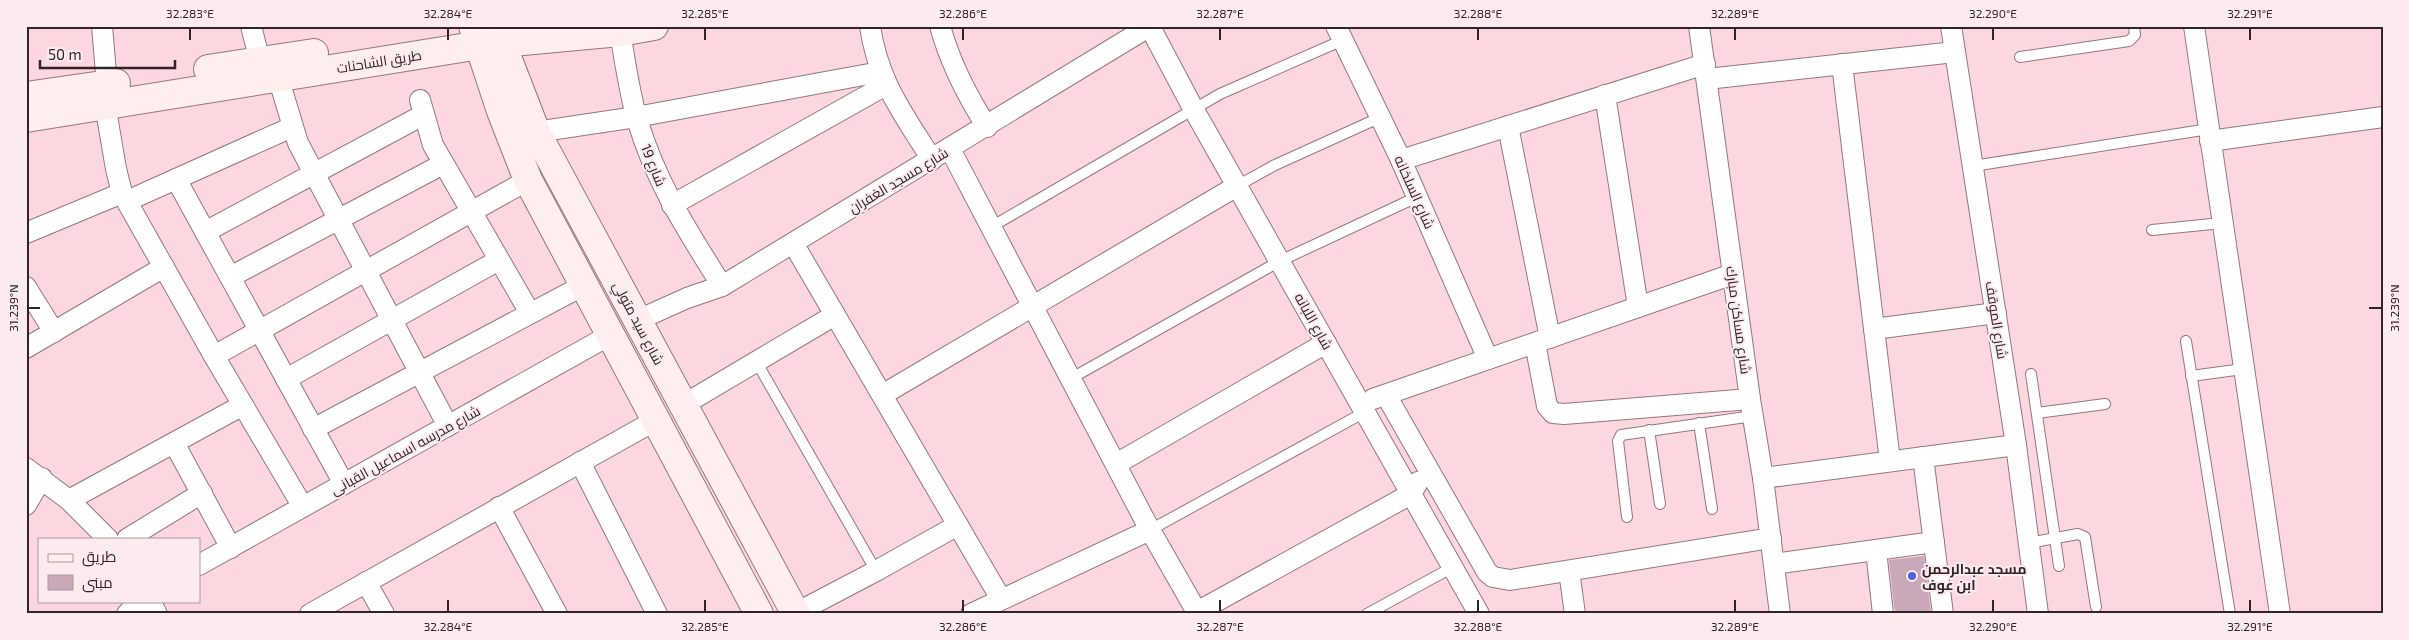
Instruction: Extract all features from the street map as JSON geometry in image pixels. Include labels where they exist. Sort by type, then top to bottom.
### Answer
[{"type":"street","points":[[102,26],[106,94],[125,197],[214,356],[303,507]]},
{"type":"street","points":[[251,26],[268,72],[314,174],[448,426]]},
{"type":"street","name":"طريق الشاحنات","points":[[106,94],[268,72],[488,32],[620,32],[654,26]]},
{"type":"street","points":[[870,26],[883,79],[932,160]]},
{"type":"street","points":[[940,26],[947,54],[963,89],[987,127]]},
{"type":"street","name":"شارع مسجد الغفران","points":[[638,320],[688,298],[722,286],[987,127],[1150,26]]},
{"type":"street","name":"شارع اللبانه","points":[[1150,26],[1194,110],[1479,614]]},
{"type":"street","name":"شارع مساكن مبارك","points":[[1699,26],[1763,478],[1780,614]]},
{"type":"street","name":"شارع الموقف","points":[[1951,26],[2016,445],[2038,614]]},
{"type":"street","points":[[2194,26],[2280,614]]},
{"type":"street","points":[[488,32],[501,111],[528,180],[759,614]]},
{"type":"street","name":"شارع سيد متولي","points":[[488,32],[536,132],[796,613]]},
{"type":"street","name":"شارع 19","points":[[620,32],[636,117],[648,151],[672,205],[722,286]]},
{"type":"street","name":"شارع السلخانه","points":[[1340,33],[1401,160],[1488,359]]},
{"type":"street","points":[[1401,160],[1605,95],[1706,71],[1842,64],[1955,52]]},
{"type":"street","points":[[1842,64],[1890,461]]},
{"type":"street","points":[[536,132],[883,79]]},
{"type":"street","points":[[672,205],[883,79]]},
{"type":"street","points":[[26,96],[106,94]]},
{"type":"street","points":[[26,118],[106,94]]},
{"type":"street","points":[[1605,95],[1638,307]]},
{"type":"street","points":[[205,232],[314,174],[422,108],[433,145],[530,314]]},
{"type":"street","points":[[2210,135],[2383,117]]},
{"type":"street","points":[[26,233],[176,179],[292,126]]},
{"type":"street","points":[[1508,126],[1543,340],[1547,406],[1553,413],[1752,407]]},
{"type":"street","points":[[950,149],[1150,530],[1198,613],[1411,494],[1427,468]]},
{"type":"street","points":[[230,277],[443,164]]},
{"type":"street","points":[[176,179],[344,484]]},
{"type":"street","points":[[214,356],[528,180]]},
{"type":"street","points":[[882,395],[1033,308],[1237,186]]},
{"type":"street","points":[[793,243],[1001,599]]},
{"type":"street","points":[[286,379],[499,260]]},
{"type":"street","points":[[26,348],[164,267]]},
{"type":"street","points":[[1363,408],[1386,395],[1733,274]]},
{"type":"street","points":[[313,429],[584,285]]},
{"type":"street","points":[[26,287],[54,332]]},
{"type":"street","points":[[1874,329],[1996,313]]},
{"type":"street","points":[[683,405],[835,315]]},
{"type":"street","name":"شارع مدرسه اسماعيل القبانى","points":[[200,564],[610,335]]},
{"type":"street","points":[[1116,464],[1326,343]]},
{"type":"street","points":[[1386,395],[1487,572],[1493,577],[1510,580],[1771,538]]},
{"type":"street","points":[[69,500],[243,405]]},
{"type":"street","points":[[310,614],[656,420]]},
{"type":"street","points":[[174,443],[231,548]]},
{"type":"street","points":[[1763,478],[2016,445]]},
{"type":"street","points":[[1923,457],[1943,614]]},
{"type":"street","points":[[580,462],[658,614]]},
{"type":"street","points":[[26,506],[34,473],[69,500],[107,538]]},
{"type":"street","points":[[129,538],[202,493]]},
{"type":"street","points":[[499,507],[557,614]]},
{"type":"street","points":[[796,613],[958,525]]},
{"type":"street","points":[[971,614],[1150,530]]},
{"type":"street","points":[[1774,564],[1934,542]]},
{"type":"street","points":[[1876,550],[1883,614]]},
{"type":"street","points":[[1569,571],[1575,614]]},
{"type":"street","points":[[366,582],[384,614]]},
{"type":"street","points":[[127,614],[138,602]]},
{"type":"street","points":[[151,602],[157,614]]},
{"type":"lane","points":[[2020,57],[2129,41],[2135,35],[2134,26]]},
{"type":"lane","points":[[990,228],[1220,94],[1340,33]]},
{"type":"lane","points":[[1237,186],[1275,165],[1381,117]]},
{"type":"lane","points":[[1973,166],[2210,135]]},
{"type":"lane","points":[[1070,379],[1280,261],[1417,197]]},
{"type":"lane","points":[[2152,230],[2222,223]]},
{"type":"lane","points":[[2186,341],[2230,614]]},
{"type":"lane","points":[[756,362],[876,571]]},
{"type":"lane","points":[[2191,376],[2243,369]]},
{"type":"lane","points":[[2031,374],[2059,566]]},
{"type":"lane","points":[[2037,413],[2105,404]]},
{"type":"lane","points":[[1626,517],[1618,439],[1623,434],[1699,424],[1752,407]]},
{"type":"lane","points":[[1150,530],[1363,408]]},
{"type":"lane","points":[[1699,424],[1712,509]]},
{"type":"lane","points":[[1649,430],[1660,504]]},
{"type":"lane","points":[[2029,543],[2078,534],[2085,537],[2096,608]]},
{"type":"lane","points":[[1367,614],[1453,567]]},
{"type":"building","name":"مسجد عبدالرحمن ابن عوف","points":[[1924,556],[1931,614],[1897,614],[1894,607],[1889,560]]},
{"type":"place","name":"مسجد عبدالرحمن ابن عوف","points":[[1912,576]]}]
